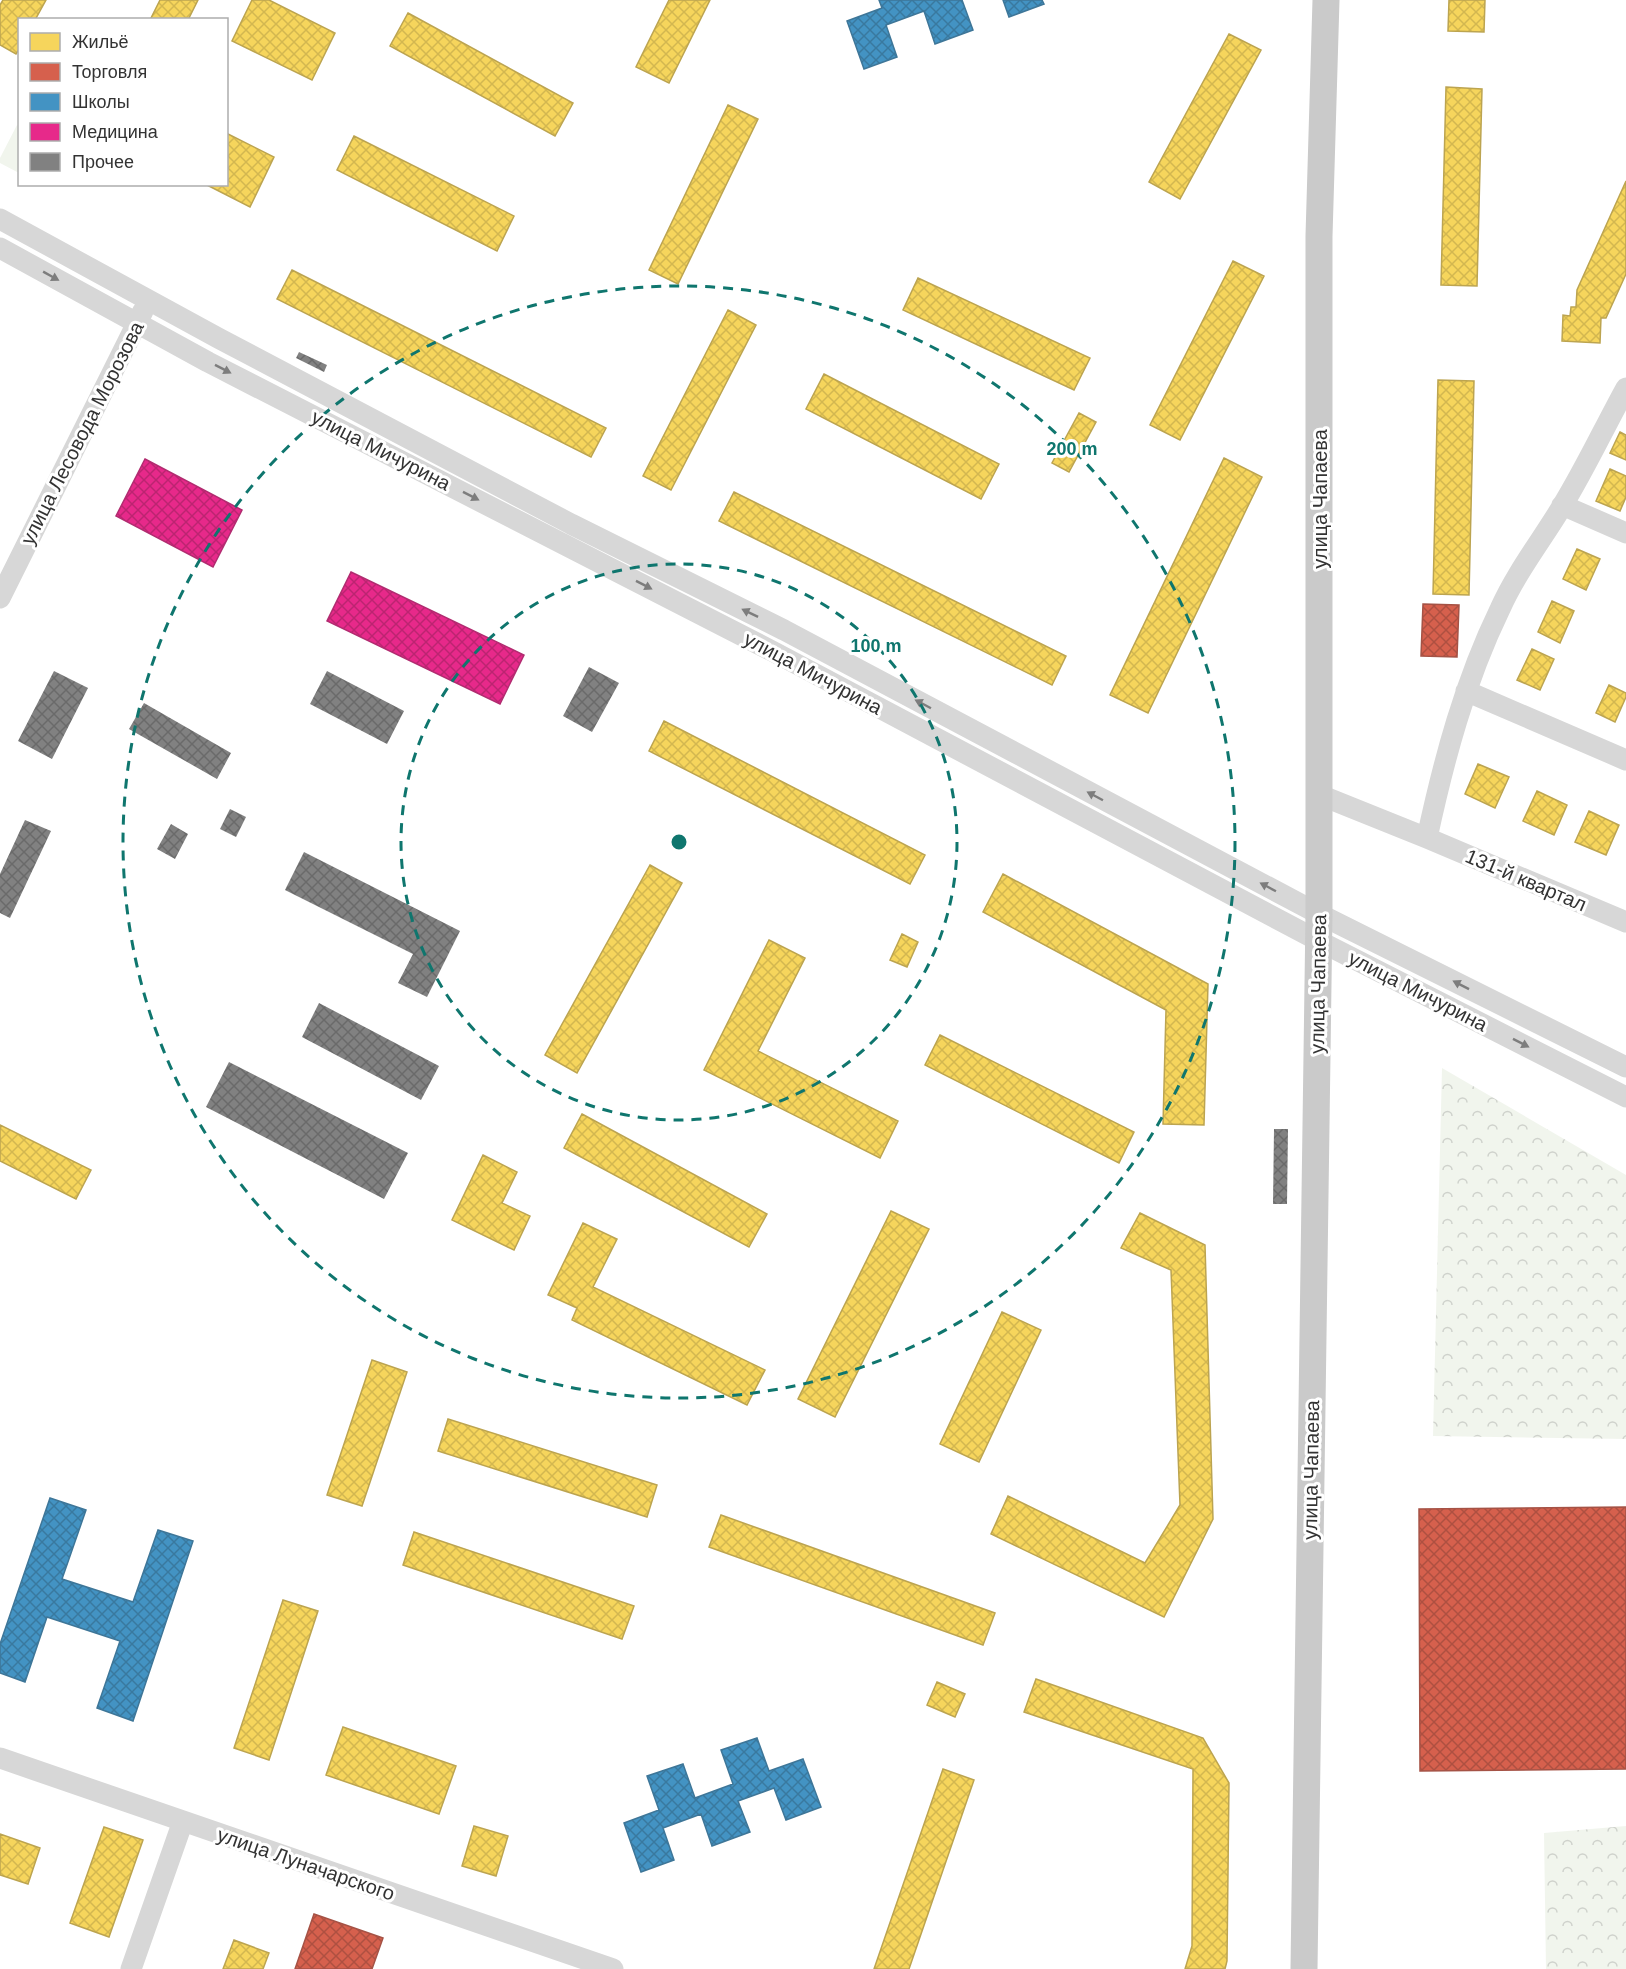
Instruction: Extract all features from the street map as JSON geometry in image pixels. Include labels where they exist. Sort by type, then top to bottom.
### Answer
[{"type":"main road","name":"улица Чапаева","points":[[1304,1969],[1319,941],[1319,236],[1326,0]]},
{"type":"street","name":"улица Мичурина","points":[[0,219],[220,339],[571,524],[784,630],[1319,914],[1626,1067]]},
{"type":"street","name":"улица Мичурина","points":[[0,248],[208,362],[774,652],[1319,941],[1626,1096]]},
{"type":"street","name":"улица Лесовода Морозова","points":[[0,598],[136,323],[150,300]]},
{"type":"street","points":[[1427,838],[1444,762],[1466,691],[1504,601],[1562,506],[1626,388]]},
{"type":"street","points":[[1562,506],[1626,533]]},
{"type":"street","points":[[1466,691],[1626,760]]},
{"type":"street","name":"131-й квартал","points":[[1320,795],[1626,922]]},
{"type":"street","name":"улица Луначарского","points":[[0,1758],[613,1969]]},
{"type":"street","points":[[131,1969],[183,1821]]},
{"type":"green space","points":[[18,126],[18,172],[0,163],[0,158]]},
{"type":"green space","points":[[1442,1068],[1626,1175],[1626,1439],[1433,1436]]},
{"type":"green space","points":[[1626,1826],[1626,1969],[1546,1969],[1544,1833]]},
{"type":"building: Жильё","points":[[3,0],[46,0],[36,18],[18,18],[18,51],[16,54],[0,45],[0,5]]},
{"type":"building: Жильё","points":[[160,0],[198,0],[189,18],[151,18]]},
{"type":"building: Жильё","points":[[252,0],[269,0],[335,33],[312,80],[232,41]]},
{"type":"building: Жильё","points":[[669,0],[710,0],[669,83],[636,67]]},
{"type":"building: Жильё","points":[[1449,0],[1485,0],[1484,32],[1448,31]]},
{"type":"building: Жильё","points":[[408,13],[573,103],[555,136],[390,46]]},
{"type":"building: Жильё","points":[[1229,34],[1261,50],[1180,199],[1149,182]]},
{"type":"building: Жильё","points":[[1446,87],[1482,89],[1477,286],[1441,285]]},
{"type":"building: Жильё","points":[[728,105],[758,119],[678,284],[649,270]]},
{"type":"building: Жильё","points":[[228,134],[274,157],[250,207],[209,186],[228,186]]},
{"type":"building: Жильё","points":[[354,136],[514,216],[497,251],[337,170]]},
{"type":"building: Жильё","points":[[1626,181],[1626,274],[1606,318],[1601,318],[1600,343],[1562,341],[1563,315],[1570,316],[1571,307],[1576,307],[1577,290]]},
{"type":"building: Жильё","points":[[1233,261],[1264,276],[1180,440],[1150,425]]},
{"type":"building: Жильё","points":[[292,270],[606,428],[591,457],[277,299]]},
{"type":"building: Жильё","points":[[918,278],[1090,358],[1074,390],[903,310]]},
{"type":"building: Жильё","points":[[728,310],[756,325],[671,490],[643,476]]},
{"type":"building: Жильё","points":[[824,374],[999,464],[981,499],[806,409]]},
{"type":"building: Жильё","points":[[1438,380],[1474,381],[1469,595],[1433,594]]},
{"type":"building: Жильё","points":[[1079,413],[1096,422],[1069,472],[1052,463]]},
{"type":"building: Жильё","points":[[1620,432],[1626,435],[1626,460],[1610,453]]},
{"type":"building: Жильё","points":[[1224,458],[1262,477],[1148,713],[1110,695]]},
{"type":"building: Жильё","points":[[1610,469],[1626,476],[1626,497],[1620,511],[1596,501]]},
{"type":"building: Жильё","points":[[734,492],[1066,656],[1052,685],[719,521]]},
{"type":"building: Жильё","points":[[1577,549],[1600,559],[1586,590],[1563,579]]},
{"type":"building: Жильё","points":[[1552,601],[1574,611],[1560,643],[1538,632]]},
{"type":"building: Жильё","points":[[1532,649],[1554,659],[1540,690],[1517,680]]},
{"type":"building: Жильё","points":[[1609,685],[1626,693],[1615,722],[1596,713]]},
{"type":"building: Жильё","points":[[664,721],[925,855],[910,884],[649,751]]},
{"type":"building: Жильё","points":[[1478,764],[1509,777],[1495,808],[1465,794]]},
{"type":"building: Жильё","points":[[1537,791],[1567,805],[1554,835],[1523,821]]},
{"type":"building: Жильё","points":[[1589,811],[1619,825],[1606,855],[1575,842]]},
{"type":"building: Жильё","points":[[650,865],[682,883],[577,1073],[545,1055]]},
{"type":"building: Жильё","points":[[1003,874],[1208,984],[1204,1125],[1163,1124],[1166,1010],[983,912]]},
{"type":"building: Жильё","points":[[902,934],[918,942],[907,967],[890,960]]},
{"type":"building: Жильё","points":[[769,940],[805,958],[758,1051],[898,1121],[880,1158],[704,1070]]},
{"type":"building: Жильё","points":[[940,1035],[1134,1132],[1119,1163],[925,1065]]},
{"type":"building: Жильё","points":[[582,1114],[767,1214],[749,1247],[564,1148]]},
{"type":"building: Жильё","points":[[0,1125],[91,1170],[76,1199],[0,1161]]},
{"type":"building: Жильё","points":[[483,1155],[517,1172],[502,1203],[530,1216],[514,1250],[452,1220]]},
{"type":"building: Жильё","points":[[891,1211],[929,1229],[835,1417],[798,1399]]},
{"type":"building: Жильё","points":[[1140,1213],[1205,1245],[1213,1519],[1164,1617],[991,1534],[1008,1496],[1145,1563],[1180,1505],[1171,1270],[1121,1248]]},
{"type":"building: Жильё","points":[[583,1223],[617,1239],[593,1287],[765,1370],[747,1405],[572,1320],[577,1308],[548,1295]]},
{"type":"building: Жильё","points":[[1002,1312],[1041,1330],[979,1462],[940,1444]]},
{"type":"building: Жильё","points":[[372,1360],[407,1372],[362,1506],[327,1495]]},
{"type":"building: Жильё","points":[[448,1419],[657,1485],[647,1517],[438,1451]]},
{"type":"building: Жильё","points":[[721,1515],[995,1613],[983,1645],[709,1547]]},
{"type":"building: Жильё","points":[[414,1532],[634,1606],[622,1639],[403,1565]]},
{"type":"building: Жильё","points":[[283,1600],[318,1611],[269,1760],[234,1748]]},
{"type":"building: Жильё","points":[[1036,1679],[1203,1738],[1229,1783],[1227,1961],[1225,1969],[1185,1969],[1192,1946],[1193,1769],[1024,1712]]},
{"type":"building: Жильё","points":[[937,1682],[965,1694],[955,1717],[927,1705]]},
{"type":"building: Жильё","points":[[343,1727],[456,1766],[439,1814],[326,1775]]},
{"type":"building: Жильё","points":[[943,1769],[974,1780],[909,1969],[874,1969]]},
{"type":"building: Жильё","points":[[474,1826],[508,1836],[496,1876],[462,1866]]},
{"type":"building: Жильё","points":[[104,1827],[143,1840],[109,1937],[70,1923]]},
{"type":"building: Жильё","points":[[0,1834],[40,1848],[28,1884],[0,1875]]},
{"type":"building: Жильё","points":[[234,1940],[269,1953],[263,1969],[223,1969]]},
{"type":"building: Торговля","points":[[1423,604],[1459,605],[1457,657],[1421,656]]},
{"type":"building: Торговля","points":[[1626,1507],[1626,1769],[1420,1771],[1419,1509]]},
{"type":"building: Торговля","points":[[314,1914],[383,1938],[372,1969],[295,1969]]},
{"type":"building: Школы","points":[[879,0],[962,0],[973,30],[935,44],[924,11],[886,25],[897,57],[864,69],[847,21],[882,8]]},
{"type":"building: Школы","points":[[1003,0],[1042,0],[1044,4],[1009,17]]},
{"type":"building: Школы","points":[[50,1498],[86,1510],[62,1579],[133,1602],[158,1530],[193,1541],[133,1721],[97,1708],[120,1641],[47,1617],[25,1682],[0,1673],[0,1644]]},
{"type":"building: Школы","points":[[757,1738],[769,1771],[803,1759],[821,1807],[786,1820],[774,1788],[738,1801],[750,1832],[712,1846],[701,1814],[663,1828],[674,1860],[641,1872],[624,1823],[659,1810],[647,1776],[683,1764],[695,1798],[733,1784],[721,1750]]},
{"type":"building: Медицина","points":[[145,459],[242,510],[213,567],[116,516]]},
{"type":"building: Медицина","points":[[351,572],[524,655],[500,704],[327,621]]},
{"type":"building: Прочее","points":[[299,352],[327,365],[324,372],[296,358]]},
{"type":"building: Прочее","points":[[589,667],[619,683],[592,732],[563,716]]},
{"type":"building: Прочее","points":[[54,671],[88,688],[52,759],[18,741]]},
{"type":"building: Прочее","points":[[327,671],[404,711],[387,744],[310,704]]},
{"type":"building: Прочее","points":[[144,703],[231,753],[217,779],[129,729]]},
{"type":"building: Прочее","points":[[230,809],[246,817],[236,837],[220,829]]},
{"type":"building: Прочее","points":[[25,820],[51,831],[10,918],[0,913],[0,874]]},
{"type":"building: Прочее","points":[[171,824],[188,834],[175,859],[157,849]]},
{"type":"building: Прочее","points":[[304,852],[460,931],[427,997],[398,983],[413,954],[285,890]]},
{"type":"building: Прочее","points":[[319,1003],[439,1066],[421,1100],[302,1037]]},
{"type":"building: Прочее","points":[[229,1062],[408,1153],[384,1199],[206,1107]]},
{"type":"building: Прочее","points":[[1274,1129],[1288,1129],[1287,1204],[1273,1204]]}]
